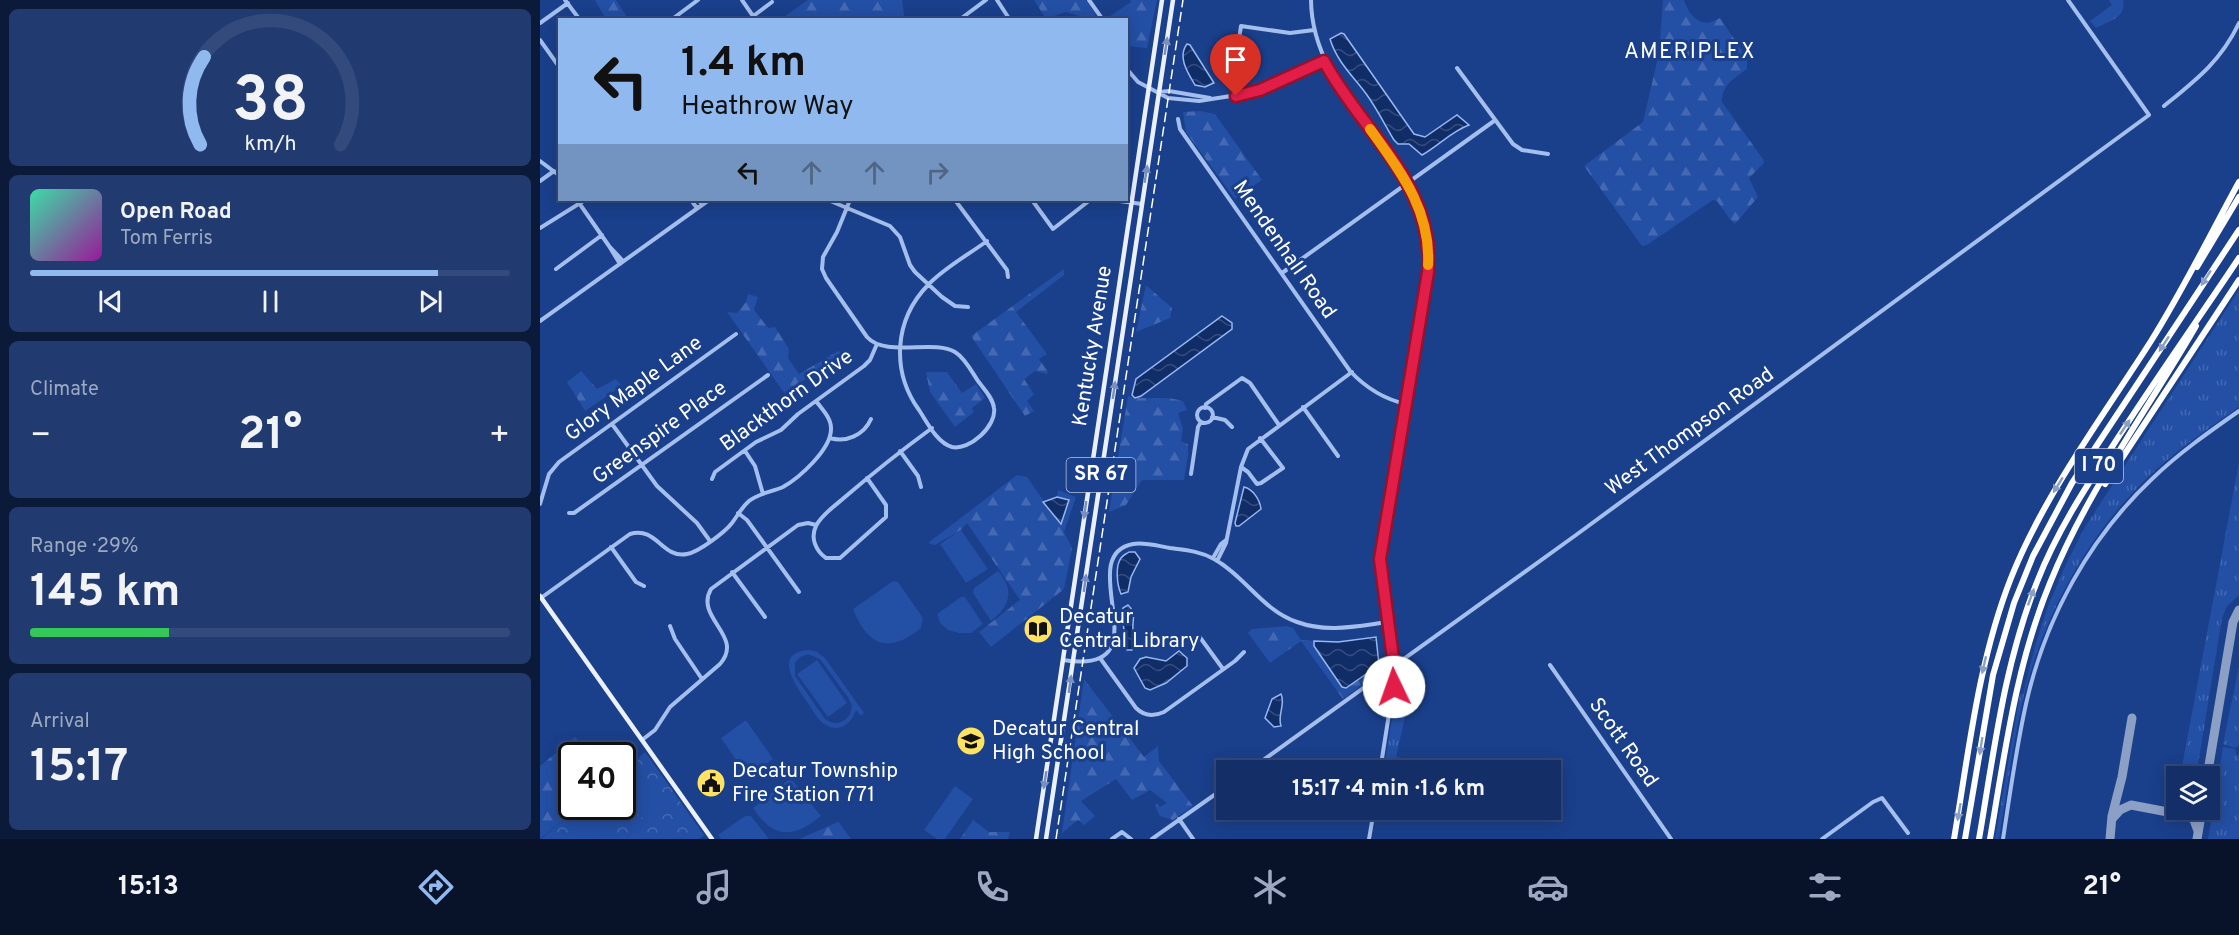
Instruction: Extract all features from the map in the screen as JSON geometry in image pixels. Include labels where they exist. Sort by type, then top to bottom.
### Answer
[{"type":"highway","points":[[2175,300],[2239,182]]},
{"type":"highway","points":[[1954,839],[1986,659],[2014,571],[2055,490],[2239,197]]},
{"type":"highway","points":[[2217,262],[2239,221]]},
{"type":"highway","name":"I 70","points":[[1965,839],[1993,675],[2012,610],[2030,562],[2066,492],[2239,230]]},
{"type":"highway","name":"I 70","points":[[1979,839],[2010,665],[2027,607],[2044,565],[2080,495],[2239,258]]},
{"type":"highway","points":[[2083,517],[2239,281]]},
{"type":"highway","points":[[1990,839],[2015,693],[2029,639],[2055,570],[2108,470],[2215,294]]},
{"type":"main road","name":"Kentucky Avenue","points":[[1036,839],[1162,0]]},
{"type":"main road","name":"Kentucky Avenue","points":[[1047,839],[1173,0]]},
{"type":"main road","points":[[541,597],[712,839]]},
{"type":"street","points":[[674,18],[698,0]]},
{"type":"street","points":[[742,0],[753,16]]},
{"type":"street","points":[[962,18],[986,0]]},
{"type":"street","points":[[997,0],[1009,18]]},
{"type":"street","points":[[1089,0],[1102,18]]},
{"type":"street","points":[[1311,0],[1314,30],[1324,61],[1408,183],[1423,217],[1428,240],[1428,260],[1380,559],[1394,666],[1394,691],[1382,760]]},
{"type":"street","name":"West Thompson Road","points":[[1263,760],[2149,115],[2068,0]]},
{"type":"street","points":[[540,23],[566,2],[578,18]]},
{"type":"street","points":[[750,18],[772,2]]},
{"type":"street","points":[[2164,106],[2211,67],[2239,23]]},
{"type":"street","points":[[1236,96],[1233,78],[1241,27],[1290,33],[1314,30]]},
{"type":"street","points":[[540,40],[558,65]]},
{"type":"street","points":[[1128,70],[1138,82],[1158,92],[1169,91],[1210,98],[1236,96],[1260,90],[1324,61]]},
{"type":"street","points":[[1457,69],[1515,146],[1522,150],[1548,154]]},
{"type":"street","name":"Mendenhall Road","points":[[1178,119],[1180,129],[1352,372],[1373,392],[1406,404]]},
{"type":"street","points":[[1282,273],[1494,121]]},
{"type":"street","points":[[540,161],[558,174]]},
{"type":"street","points":[[540,181],[554,171]]},
{"type":"street","points":[[540,228],[578,201],[621,263]]},
{"type":"street","points":[[692,201],[697,208]]},
{"type":"street","points":[[700,201],[702,205]]},
{"type":"street","points":[[540,321],[708,201]]},
{"type":"street","points":[[831,201],[884,222],[892,228],[901,238],[910,266],[927,285],[956,306],[968,307]]},
{"type":"street","points":[[850,201],[837,232],[823,257],[822,270],[867,337],[877,344],[899,347],[946,350],[957,354],[992,402],[995,414],[988,428],[968,445],[954,447],[942,442],[914,402],[905,385],[899,347],[909,311],[927,285],[987,242]]},
{"type":"street","points":[[957,201],[1007,270],[1008,277]]},
{"type":"street","points":[[1033,201],[1053,229],[1089,201]]},
{"type":"street","points":[[1122,201],[1142,204]]},
{"type":"street","points":[[556,270],[602,235]]},
{"type":"street","name":"Glory Maple Lane","points":[[540,504],[552,468],[736,334]]},
{"type":"street","name":"Blackthorn Drive","points":[[712,479],[715,472],[781,430],[867,363],[877,344]]},
{"type":"street","points":[[1215,559],[1221,544],[1226,540],[1241,467],[1248,449],[1352,372]]},
{"type":"street","name":"Greenspire Place","points":[[569,513],[574,513],[768,375]]},
{"type":"street","points":[[1201,422],[1197,412],[1242,378],[1250,383],[1279,424]]},
{"type":"street","points":[[541,597],[630,534],[639,532],[649,534],[677,554],[691,553],[710,541],[731,524],[751,500],[785,486],[817,458],[830,438],[830,422],[816,401]]},
{"type":"street","points":[[1303,407],[1338,456]]},
{"type":"street","points":[[1205,408],[1211,412],[1212,417]]},
{"type":"street","points":[[2003,839],[2030,687],[2047,634],[2073,581],[2107,529],[2145,485],[2188,448],[2239,411]]},
{"type":"street","points":[[1201,422],[1208,422],[1212,417]]},
{"type":"street","points":[[1212,417],[1225,420],[1232,428]]},
{"type":"street","points":[[830,438],[839,441],[848,439],[868,426],[871,419]]},
{"type":"street","points":[[1191,474],[1198,427],[1201,422]]},
{"type":"street","points":[[612,424],[661,490],[697,523],[710,541]]},
{"type":"street","points":[[867,478],[886,507],[886,516],[842,556],[832,560],[823,556],[815,545],[816,525],[867,478],[932,428]]},
{"type":"street","points":[[1241,467],[1257,484],[1283,468],[1260,438]]},
{"type":"street","points":[[745,451],[755,466],[763,494]]},
{"type":"street","points":[[900,451],[918,476],[921,487]]},
{"type":"street","points":[[738,513],[747,520],[799,592]]},
{"type":"street","points":[[642,740],[656,728],[670,707],[722,662],[728,648],[725,637],[708,611],[707,596],[713,586],[800,524],[816,525]]},
{"type":"street","points":[[1063,660],[1089,662],[1100,658],[1109,650],[1114,637],[1109,571],[1119,551],[1130,545],[1140,544],[1192,551],[1215,559],[1266,606],[1298,623],[1332,628],[1388,622]]},
{"type":"street","points":[[611,547],[636,582],[644,586]]},
{"type":"street","points":[[732,572],[765,617]]},
{"type":"street","points":[[670,626],[675,640],[702,679]]},
{"type":"street","points":[[1199,636],[1223,669]]},
{"type":"street","points":[[1100,658],[1136,708],[1143,713],[1153,715],[1164,712],[1244,652]]},
{"type":"street","name":"Scott Road","points":[[1550,665],[1671,839]]},
{"type":"street","points":[[1152,839],[1216,794]]},
{"type":"street","points":[[1822,839],[1878,798],[1882,798],[1908,833]]},
{"type":"street","points":[[1179,819],[1193,839]]},
{"type":"street","points":[[1369,839],[1372,820]]},
{"type":"street","points":[[1112,839],[1122,832],[1131,839]]},
{"type":"green space","points":[[595,0],[616,0],[627,18],[605,18]]},
{"type":"green space","points":[[808,0],[902,0],[904,15],[902,18],[782,18]]},
{"type":"green space","points":[[1034,0],[1086,0],[1096,15],[1085,18],[1066,12],[1054,16],[1055,18],[1045,18]]},
{"type":"green space","points":[[1130,0],[1157,0],[1147,48],[1128,46],[1128,18],[1107,18],[1131,2]]},
{"type":"green space","points":[[1663,0],[1684,0],[1693,17],[1702,22],[1720,18],[1747,58],[1747,69],[1726,86],[1722,102],[1764,163],[1749,178],[1758,197],[1735,224],[1717,201],[1713,200],[1647,245],[1642,246],[1584,166],[1643,122],[1659,53]]},
{"type":"green space","points":[[2109,0],[2123,0],[2122,11],[2116,18],[2096,28],[2090,21],[2112,5]]},
{"type":"green space","points":[[1200,111],[1215,114],[1262,180],[1235,199],[1186,132],[1183,112]]},
{"type":"green space","points":[[1064,269],[1064,275],[1016,312],[1047,354],[1039,359],[1048,372],[1047,374],[1035,371],[1024,379],[1034,394],[1027,401],[1034,411],[1025,416],[971,336]]},
{"type":"green space","points":[[1146,285],[1172,308],[1170,318],[1136,332]]},
{"type":"green space","points":[[2239,290],[2239,407],[2178,451],[2135,490],[2093,543],[2075,571],[2059,601],[2033,663],[2017,731],[1999,839],[1995,839],[2020,694],[2023,694],[2048,606],[2067,562],[2085,527]]},
{"type":"green space","points":[[748,294],[758,297],[754,310],[768,328],[775,327],[789,349],[788,358],[799,374],[838,351],[841,353],[785,394],[727,312],[737,313],[746,302]]},
{"type":"green space","points":[[581,371],[597,389],[616,379],[622,386],[585,411],[567,382]]},
{"type":"green space","points":[[926,372],[947,372],[962,393],[976,384],[985,398],[972,408],[974,412],[955,427],[930,392]]},
{"type":"green space","points":[[1128,396],[1183,401],[1187,410],[1178,413],[1183,429],[1181,441],[1188,444],[1188,456],[1184,480],[1142,480],[1126,505],[1109,512]]},
{"type":"green space","points":[[2239,462],[2239,595],[2227,606],[2222,618],[2198,766],[2182,766]]},
{"type":"green space","points":[[1017,475],[1027,477],[1060,524],[1069,500],[1057,497],[1058,490],[1076,497],[1064,532],[1072,548],[1064,589],[991,647],[979,632],[1020,600],[967,523],[961,530],[935,545],[928,543]]},
{"type":"green space","points":[[961,530],[988,569],[966,583],[940,544]]},
{"type":"green space","points":[[998,571],[1007,584],[1008,598],[1003,610],[991,621],[973,593],[974,588]]},
{"type":"green space","points":[[893,581],[898,582],[923,618],[921,628],[910,636],[899,641],[881,642],[865,632],[853,609]]},
{"type":"green space","points":[[961,597],[965,597],[983,624],[971,633],[948,630],[940,623],[937,614]]},
{"type":"green space","points":[[1287,626],[1293,628],[1301,640],[1314,641],[1314,646],[1346,687],[1379,665],[1379,673],[1343,699],[1301,641],[1270,663],[1248,633],[1252,629]]},
{"type":"green space","points":[[810,650],[825,658],[864,713],[861,716],[856,710],[851,720],[839,728],[829,727],[821,722],[797,687],[790,671],[789,663],[798,652]],"holes":[[[808,654],[820,659],[852,706],[848,717],[839,723],[832,723],[825,719],[795,676],[795,663],[800,657]]]},
{"type":"green space","points":[[817,660],[847,703],[828,717],[797,674]]},
{"type":"green space","points":[[2239,666],[2239,745],[2235,748],[2223,744]]},
{"type":"green space","points":[[1399,678],[1408,693],[1408,704],[1396,757],[1414,760],[1385,760]]},
{"type":"green space","points":[[1084,679],[1144,757],[1158,746],[1159,761],[1193,806],[1173,820],[1160,816],[1155,806],[1157,804],[1160,807],[1167,803],[1150,790],[1132,800],[1116,779],[1081,801],[1095,816],[1084,825],[1078,820],[1062,833]]},
{"type":"green space","points":[[746,720],[773,759],[748,777],[721,738]]},
{"type":"green space","points":[[575,737],[580,742],[569,742]]},
{"type":"green space","points":[[2223,747],[2235,749],[2237,756],[2239,755],[2239,839],[2208,839],[2211,820],[2220,820],[2220,766]]},
{"type":"green space","points":[[558,751],[558,820],[563,820],[540,839],[540,766]]},
{"type":"green space","points":[[645,752],[704,835],[699,839],[541,839],[564,820],[636,820],[636,760]]},
{"type":"green space","points":[[648,780],[656,783],[666,800],[641,818],[636,812],[636,789]]},
{"type":"green space","points":[[788,780],[793,781],[821,816],[801,829],[784,832],[768,826],[753,808]]},
{"type":"green space","points":[[955,786],[973,799],[945,839],[937,839],[924,830]]},
{"type":"green space","points":[[745,816],[751,816],[769,839],[721,839],[718,835]]},
{"type":"green space","points":[[588,820],[608,820],[609,828],[597,834],[605,834],[616,839],[584,839],[588,836]]},
{"type":"green space","points":[[973,820],[989,832],[1010,832],[1008,839],[960,839]]},
{"type":"green space","points":[[838,822],[851,839],[799,839]]},
{"type":"water","points":[[1341,33],[1344,34],[1414,134],[1425,137],[1457,115],[1469,125],[1422,155],[1409,144],[1398,144],[1378,111],[1337,55],[1330,39]]},
{"type":"water","points":[[1187,44],[1190,45],[1214,83],[1205,87],[1195,85],[1183,60]]},
{"type":"water","points":[[1222,316],[1232,323],[1232,329],[1141,396],[1135,398],[1132,395],[1136,379]]},
{"type":"water","points":[[1244,487],[1255,495],[1261,509],[1236,526],[1235,523]]},
{"type":"water","points":[[1057,497],[1069,500],[1061,524],[1043,502]]},
{"type":"water","points":[[1129,552],[1135,552],[1140,559],[1131,577],[1128,592],[1121,594],[1117,571],[1119,561]]},
{"type":"water","points":[[1128,605],[1133,614],[1136,645],[1132,650],[1127,650],[1123,646],[1122,640],[1124,629],[1121,614],[1123,608]]},
{"type":"water","points":[[1376,637],[1379,665],[1346,688],[1342,687],[1314,646],[1314,641],[1338,642]]},
{"type":"water","points":[[1179,651],[1187,658],[1187,666],[1166,683],[1150,690],[1145,688],[1134,668],[1140,659],[1146,657],[1166,661]]},
{"type":"water","points":[[1281,694],[1283,702],[1281,726],[1274,727],[1265,718],[1272,699]]},
{"type":"taxiway","points":[[2209,766],[2233,622],[2239,610]]},
{"type":"taxiway","points":[[2110,839],[2112,816],[2122,777],[2132,718]]},
{"type":"taxiway","points":[[2112,819],[2120,810],[2131,805],[2189,816],[2194,820],[2198,831]]},
{"type":"taxiway","points":[[2197,839],[2200,820]]},
{"type":"railway","points":[[1056,839],[1183,0]]},
{"type":"slow traffic","points":[[1370,129],[1405,178],[1416,198],[1428,240],[1428,265]]},
{"type":"place","name":"Decatur Central Library","points":[[1038,629]]},
{"type":"place","name":"Decatur Central High School","points":[[971,741]]},
{"type":"place","name":"Decatur Township Fire Station 771","points":[[711,783]]},
{"type":"district","name":"AMERIPLEX","points":[[1690,52]]},
{"type":"route","points":[[1236,96],[1260,90],[1324,61],[1408,183],[1423,217],[1428,240],[1428,272],[1380,559],[1394,666],[1394,687]]}]
